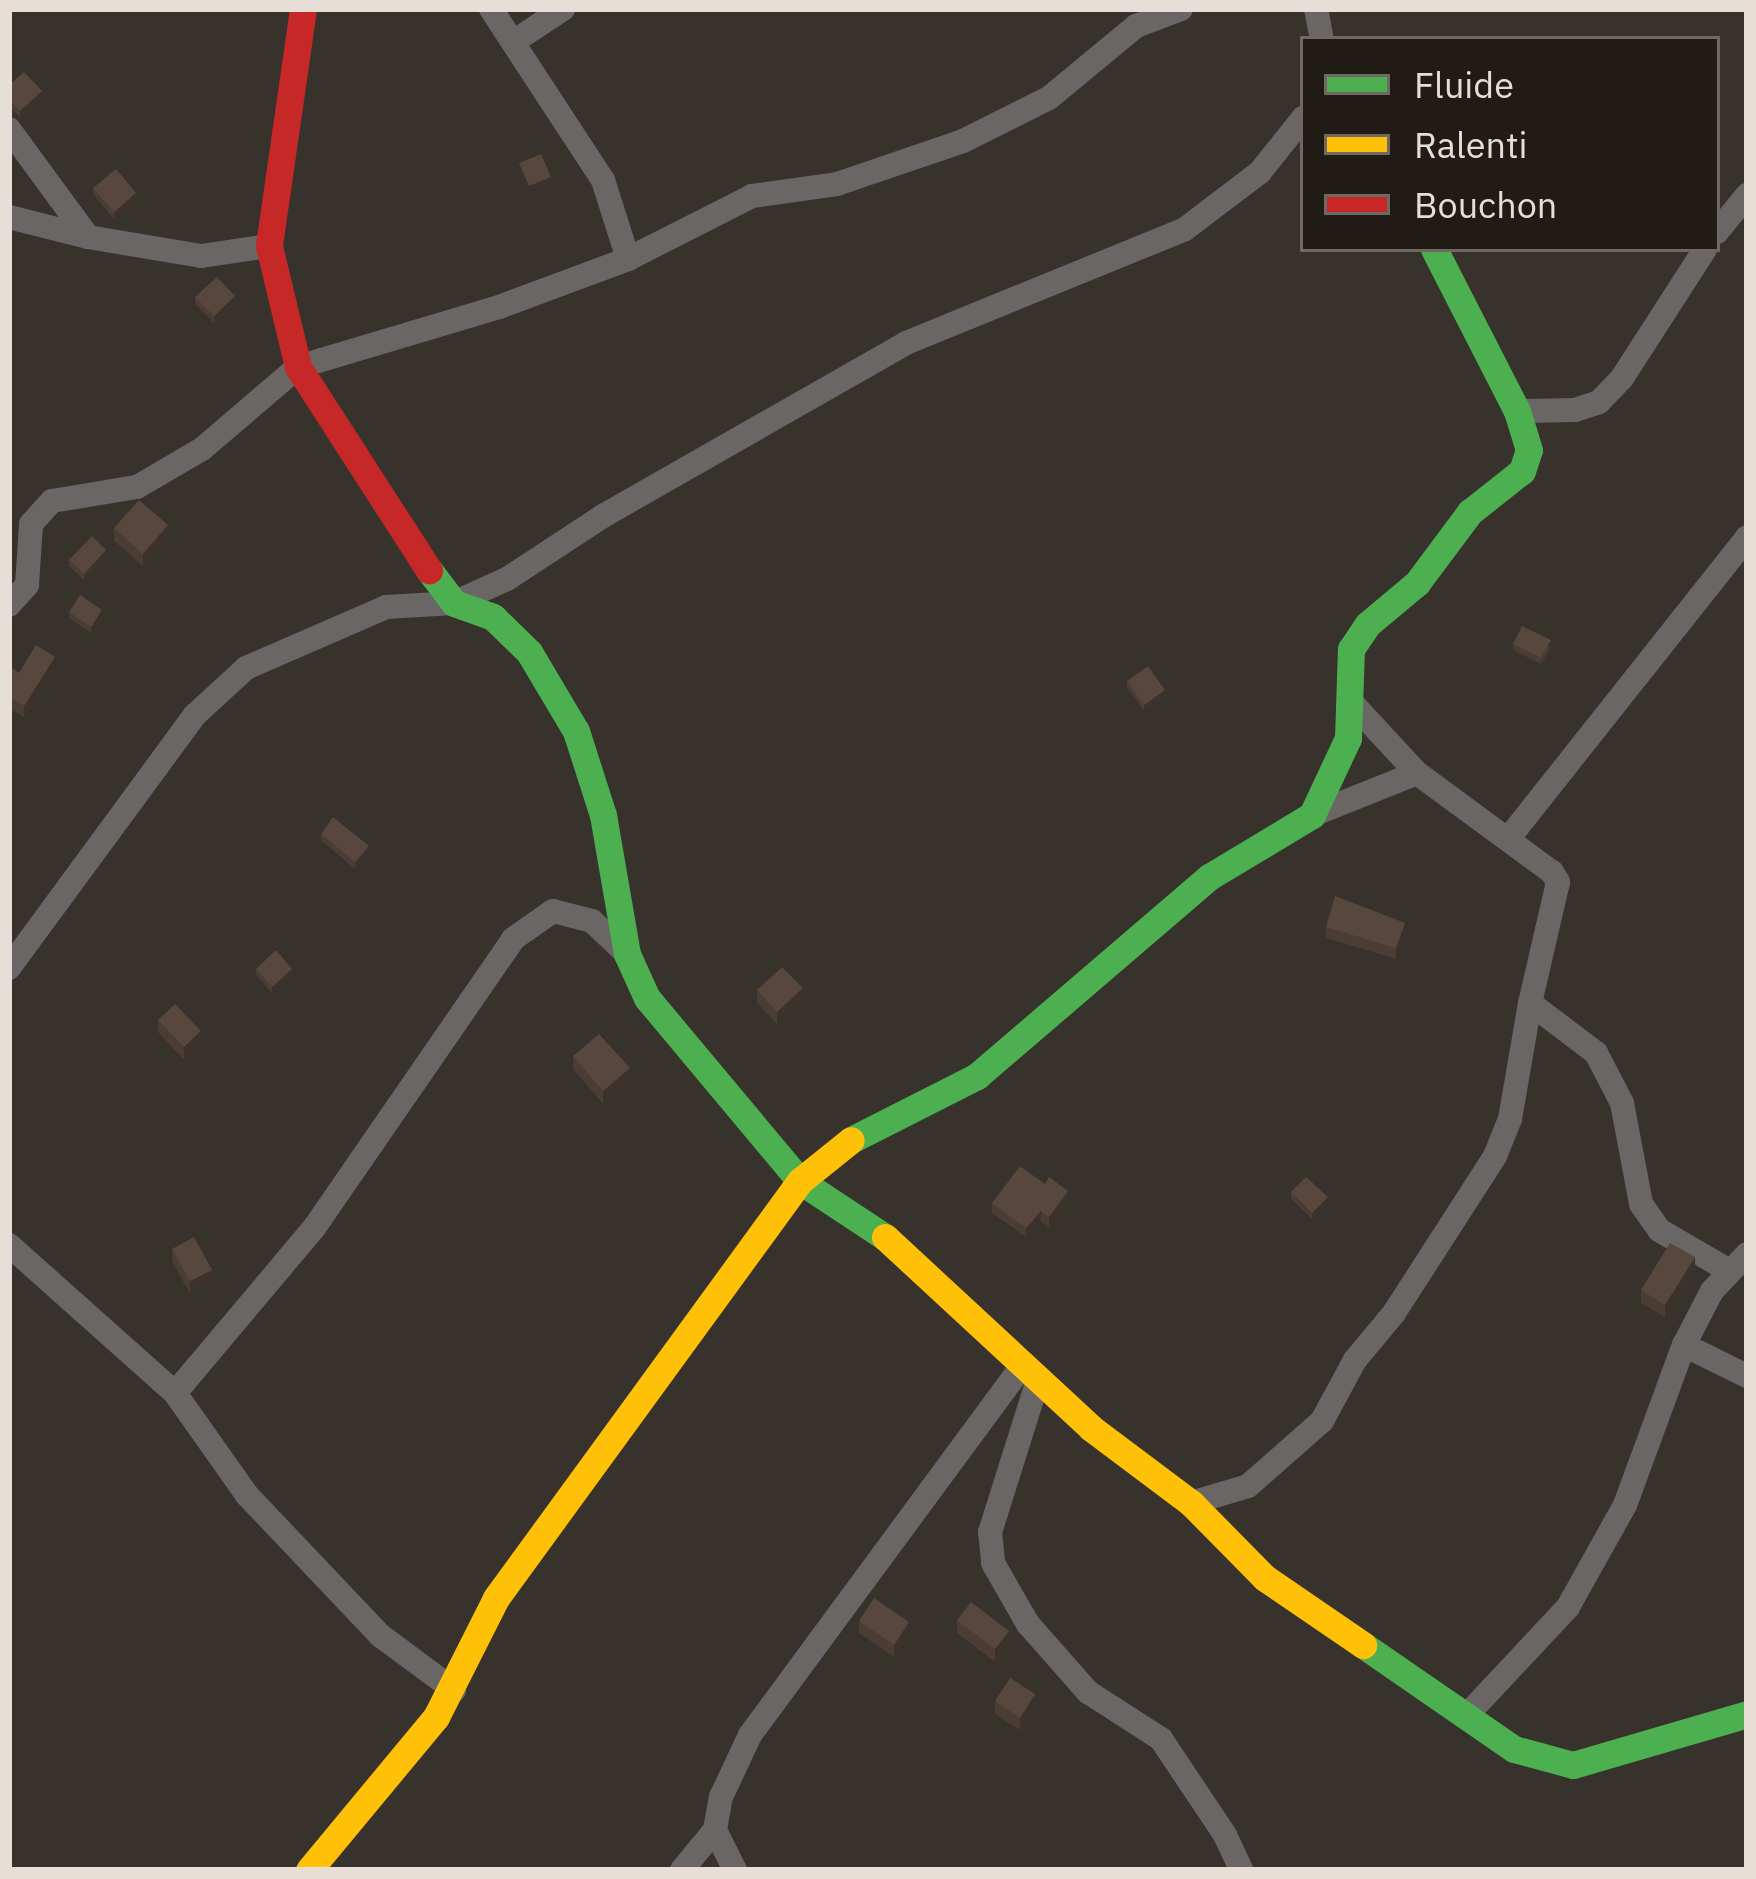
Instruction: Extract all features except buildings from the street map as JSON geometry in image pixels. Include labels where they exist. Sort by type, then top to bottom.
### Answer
[{"type":"street","points":[[303,9],[268,246],[298,367],[404,538],[454,603],[493,617],[529,652],[576,730],[603,815],[627,954],[647,998],[697,1064],[800,1181],[888,1239],[1091,1428],[1191,1503],[1264,1578],[1514,1749],[1573,1765],[1747,1714]]},
{"type":"street","points":[[491,9],[603,181],[628,260]]},
{"type":"street","points":[[513,42],[563,9]]},
{"type":"street","points":[[9,605],[27,585],[31,524],[52,501],[137,487],[202,449],[298,367],[499,307],[628,260],[752,196],[838,184],[963,141],[1049,98],[1136,26],[1181,9]]},
{"type":"street","points":[[9,968],[195,716],[246,668],[386,607],[454,603],[507,579],[637,496],[906,343],[1186,229],[1260,172],[1300,122]]},
{"type":"street","points":[[9,129],[88,238]]},
{"type":"street","points":[[1720,228],[1747,195]]},
{"type":"street","points":[[9,217],[88,238],[201,256],[268,246]]},
{"type":"street","points":[[1312,815],[1348,738],[1353,704],[1351,649],[1368,624],[1418,583],[1470,512],[1522,471],[1529,450],[1517,412],[1436,252]]},
{"type":"street","points":[[1517,412],[1575,410],[1599,402],[1622,378],[1703,252]]},
{"type":"street","points":[[1508,839],[1747,537]]},
{"type":"street","points":[[1191,1503],[1248,1486],[1322,1421],[1355,1360],[1394,1313],[1495,1156],[1510,1119],[1558,882],[1418,773],[1353,704]]},
{"type":"street","points":[[308,1870],[338,1841],[454,1690],[496,1598],[800,1181],[846,1142],[897,1112],[976,1076],[1175,903],[1312,815],[1418,773]]},
{"type":"street","points":[[175,1393],[314,1228],[513,939],[553,910],[592,920],[627,954]]},
{"type":"street","points":[[1467,1715],[1568,1607],[1624,1505],[1684,1345],[1737,1262],[1659,1230],[1641,1204],[1622,1103],[1596,1053],[1530,1003]]},
{"type":"street","points":[[9,1245],[175,1393],[247,1495],[381,1636],[454,1690]]},
{"type":"street","points":[[1684,1345],[1747,1376]]},
{"type":"street","points":[[682,1870],[715,1830],[721,1798],[750,1735],[1031,1372]]},
{"type":"street","points":[[1031,1372],[990,1532],[999,1576],[1028,1624],[1088,1692],[1161,1739],[1225,1834],[1241,1870]]},
{"type":"street","points":[[715,1830],[735,1870]]},
{"type":"traffic: fast","points":[[851,1140],[977,1076],[1209,877],[1312,815],[1348,738],[1351,649],[1368,624],[1417,583],[1470,512],[1522,471],[1529,450],[1517,411],[1436,252]]},
{"type":"traffic: fast","points":[[429,570],[454,603],[493,617],[529,652],[576,731],[603,815],[627,954],[647,998],[800,1181],[885,1237]]},
{"type":"traffic: fast","points":[[1363,1645],[1514,1749],[1573,1765],[1747,1714]]},
{"type":"traffic: slow","points":[[309,1870],[436,1717],[496,1598],[800,1181],[851,1140]]},
{"type":"traffic: slow","points":[[885,1237],[1091,1428],[1191,1503],[1265,1578],[1363,1645]]},
{"type":"traffic: jam","points":[[303,9],[269,246],[298,367],[429,570]]}]
